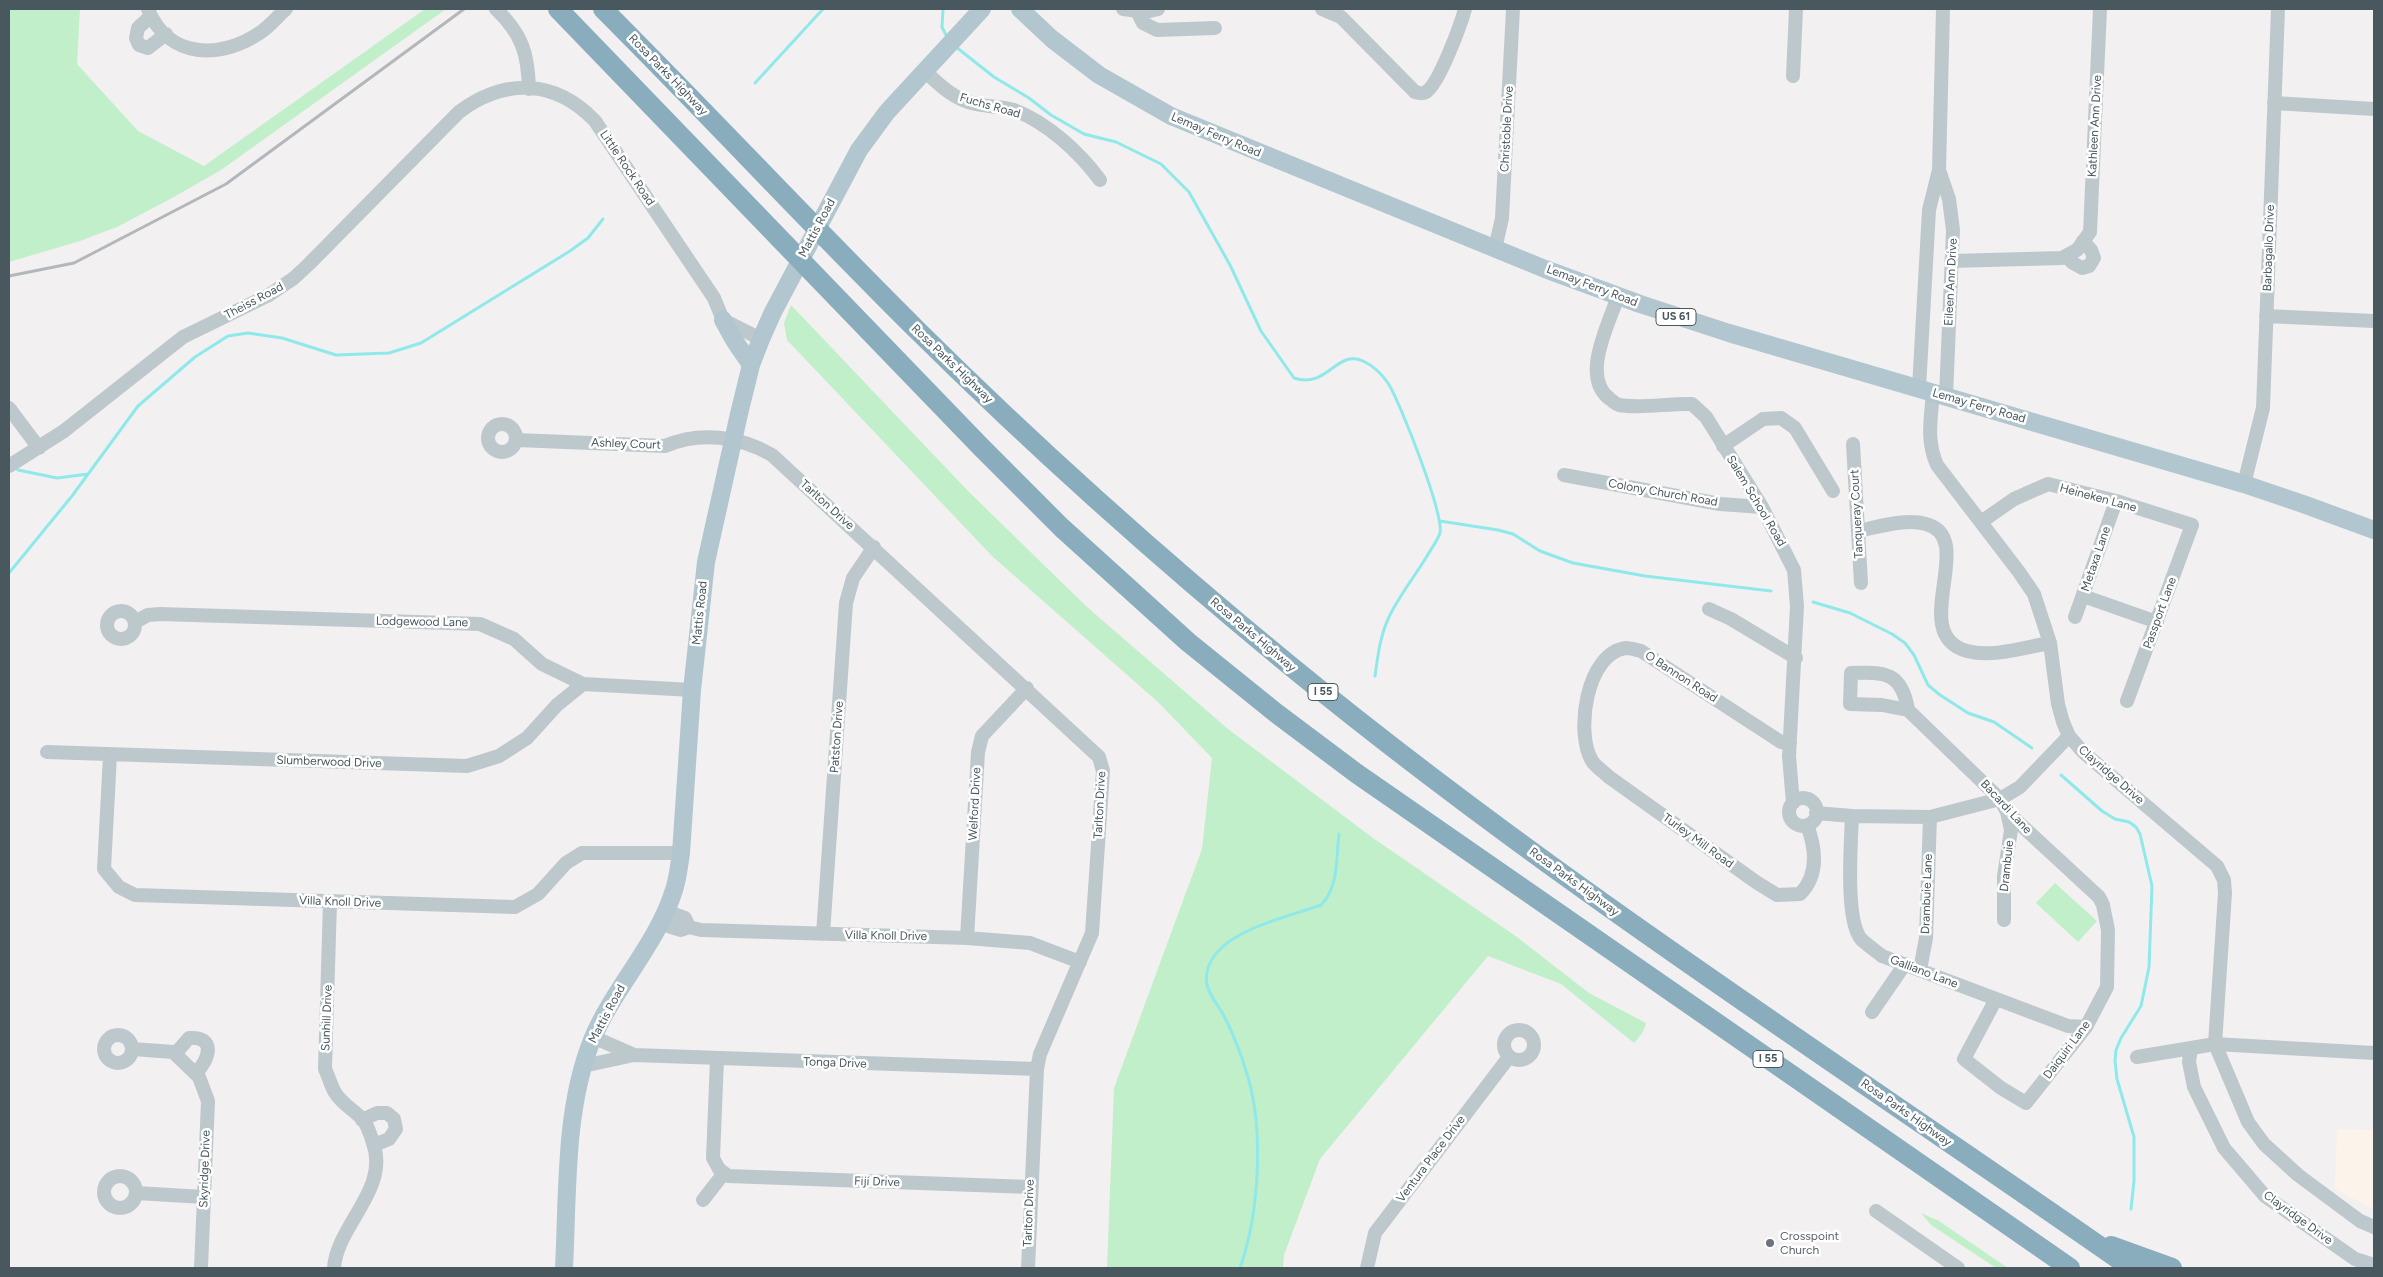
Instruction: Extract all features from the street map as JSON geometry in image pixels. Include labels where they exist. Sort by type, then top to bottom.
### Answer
[{"type":"highway","name":"I 55","points":[[558,9],[1021,488],[1103,567],[1195,648],[1276,713],[1356,773],[2070,1268]]},
{"type":"highway","name":"Rosa Parks Highway","points":[[604,9],[844,256],[986,396],[1134,532],[1273,652],[1436,781],[1572,881],[2131,1268]]},
{"type":"highway","points":[[2012,1228],[2053,1268]]},
{"type":"highway","points":[[2087,1237],[2172,1268]]},
{"type":"main road","name":"Mattis Road","points":[[564,1268],[573,1109],[583,1066],[593,1038],[662,917],[674,891],[681,853],[692,690],[706,562],[752,366],[773,312],[842,179],[873,130],[982,9]]},
{"type":"main road","name":"Lemay Ferry Road","points":[[1020,9],[1079,60],[1147,104],[1206,131],[1495,249],[1618,296],[1729,333],[2244,484],[2374,530]]},
{"type":"main road","points":[[723,320],[752,366]]},
{"type":"street","points":[[166,34],[148,48],[140,45],[136,38],[138,28],[149,12],[157,27],[183,47],[196,50],[220,50],[237,45],[261,32],[286,9]]},
{"type":"street","points":[[496,9],[510,23],[523,45],[529,88]]},
{"type":"street","points":[[1130,10],[1146,12],[1158,9]]},
{"type":"street","points":[[1322,9],[1341,17],[1415,92],[1422,93],[1427,91],[1437,79],[1465,9]]},
{"type":"street","name":"Christoble Drive","points":[[1495,249],[1502,218],[1513,9]]},
{"type":"street","points":[[1792,76],[1796,9]]},
{"type":"street","name":"Eileen Ann Drive","points":[[1932,392],[1930,210],[1939,170],[1943,9]]},
{"type":"street","name":"Kathleen Ann Drive","points":[[2066,256],[2077,250],[2090,232],[2100,9]]},
{"type":"street","name":"Barbagallo Drive","points":[[2244,484],[2263,408],[2278,9]]},
{"type":"street","points":[[1130,10],[1143,23],[1157,30],[1215,28]]},
{"type":"street","name":"Fuchs Road","points":[[925,71],[951,94],[964,100],[1000,107],[1028,117],[1054,134],[1084,159],[1100,180]]},
{"type":"street","name":"Little Rock Road","points":[[529,88],[556,93],[567,98],[595,121],[714,298],[723,320]]},
{"type":"street","name":"Theiss Road","points":[[12,464],[39,448],[80,418],[183,337],[254,304],[294,278],[443,127],[473,101],[497,91],[529,88]]},
{"type":"street","points":[[2274,104],[2374,109]]},
{"type":"street","name":"Eileen Ann Drive","points":[[1932,392],[1951,261],[1953,230],[1949,199],[1939,170]]},
{"type":"street","points":[[1951,261],[2031,260],[2062,258],[2066,256],[2073,264],[2082,268],[2089,266],[2094,258],[2091,250],[2083,241]]},
{"type":"street","name":"Salem School Road","points":[[1618,296],[1596,359],[1596,377],[1604,395],[1617,404],[1626,406],[1692,404],[1706,417],[1762,507],[1786,549],[1794,570],[1797,589],[1796,658],[1790,742],[1793,802]]},
{"type":"street","points":[[2266,316],[2374,321]]},
{"type":"street","points":[[723,320],[761,339]]},
{"type":"street","name":"Clayridge Drive","points":[[1932,392],[1929,441],[1932,453],[1937,465],[2034,594],[2050,643],[2058,704],[2069,736],[2084,752],[2217,866],[2224,880],[2226,893],[2215,1044],[2248,1122],[2264,1144],[2308,1184],[2360,1221],[2374,1227]]},
{"type":"street","points":[[9,408],[39,448]]},
{"type":"street","points":[[1723,446],[1762,419],[1781,418],[1795,428],[1833,491]]},
{"type":"street","name":"Ashley Court","points":[[516,440],[665,446],[682,439],[699,436],[733,441]]},
{"type":"street","name":"Tarlton Drive","points":[[733,441],[772,456],[874,547],[1093,749],[1103,764],[1092,933],[1040,1054],[1037,1069],[1030,1187],[1028,1268]]},
{"type":"street","name":"Tanqueray Court","points":[[1853,444],[1861,583]]},
{"type":"street","name":"Colony Church Road","points":[[1564,475],[1720,504],[1762,507]]},
{"type":"street","name":"Heineken Lane","points":[[1981,522],[2014,499],[2048,484],[2116,501],[2192,526]]},
{"type":"street","name":"Metaxa Lane","points":[[2075,617],[2116,501]]},
{"type":"street","points":[[1858,531],[1903,523],[1925,523],[1933,527],[1944,538],[1948,552],[1941,618],[1947,636],[1957,646],[1977,652],[1998,652],[2050,643]]},
{"type":"street","name":"Passport Lane","points":[[2127,701],[2192,526]]},
{"type":"street","name":"Patston Drive","points":[[823,934],[846,603],[853,578],[874,547]]},
{"type":"street","points":[[2083,596],[2156,622]]},
{"type":"street","points":[[1709,609],[1731,619],[1796,658]]},
{"type":"street","name":"Lodgewood Lane","points":[[135,622],[148,615],[160,614],[480,624],[514,639],[542,664],[583,684],[692,690]]},
{"type":"street","name":"O Bannon Road","points":[[1609,777],[1592,761],[1585,740],[1587,696],[1594,676],[1606,659],[1626,648],[1641,651],[1781,742],[1790,742]]},
{"type":"street","name":"Slumberwood Drive","points":[[47,752],[467,766],[499,756],[527,738],[557,705],[583,684]]},
{"type":"street","name":"Welford Drive","points":[[967,938],[978,752],[982,736],[1026,688]]},
{"type":"street","name":"Bacardi Lane","points":[[1908,710],[2000,799],[2007,812],[2081,883],[2099,897],[2103,905]]},
{"type":"street","points":[[1816,813],[1852,816],[1930,817],[2000,799],[2020,787],[2069,736]]},
{"type":"street","name":"Villa Knoll Drive","points":[[110,755],[104,869],[119,887],[136,895],[515,907],[538,894],[566,863],[582,853],[681,853]]},
{"type":"street","name":"Turley Mill Road","points":[[1609,777],[1777,895],[1790,896],[1800,894],[1810,883],[1813,873],[1812,839],[1807,824]]},
{"type":"street","points":[[1798,799],[1807,799],[1814,804],[1816,813],[1813,821],[1807,824],[1797,824],[1790,818],[1789,809],[1793,802],[1798,799]]},
{"type":"street","name":"Drambuie","points":[[2004,920],[2004,876],[2011,830],[2007,812]]},
{"type":"street","name":"Galliano Lane","points":[[1852,816],[1851,895],[1855,928],[1861,939],[1882,956],[2068,1026],[2086,1027]]},
{"type":"street","name":"Drambuie Lane","points":[[1920,970],[1926,938],[1930,817]]},
{"type":"street","name":"Sunhill Drive","points":[[330,902],[326,1069],[336,1094],[362,1120],[374,1145],[377,1161],[372,1184],[340,1243],[334,1268]]},
{"type":"street","name":"Daiquiri Lane","points":[[1996,999],[1964,1059],[2001,1088],[2026,1103],[2086,1027],[2107,987],[2108,930],[2103,905]]},
{"type":"street","name":"Villa Knoll Drive","points":[[662,917],[685,918],[689,927],[701,930],[967,938],[1030,942],[1080,962]]},
{"type":"street","points":[[1872,1012],[1905,964]]},
{"type":"street","points":[[133,1049],[175,1054],[189,1038],[202,1039],[207,1044],[209,1053],[204,1065],[196,1073]]},
{"type":"street","name":"Tonga Drive","points":[[593,1038],[634,1055]]},
{"type":"street","points":[[2137,1057],[2215,1044],[2374,1053]]},
{"type":"street","name":"Clayridge Drive","points":[[2192,1048],[2189,1062],[2194,1087],[2224,1148],[2265,1196],[2355,1259],[2374,1266]]},
{"type":"street","name":"Skyridge Drive","points":[[175,1054],[196,1073],[208,1101],[202,1268]]},
{"type":"street","name":"Tonga Drive","points":[[583,1066],[634,1055],[1037,1069]]},
{"type":"street","name":"Ventura Place Drive","points":[[1367,1268],[1375,1233],[1509,1057]]},
{"type":"street","points":[[703,1200],[724,1173],[714,1158],[717,1059]]},
{"type":"street","points":[[362,1120],[377,1113],[387,1112],[394,1119],[396,1129],[389,1139],[374,1145]]},
{"type":"street","name":"Fiji Drive","points":[[724,1173],[737,1177],[1030,1187]]},
{"type":"street","points":[[136,1193],[204,1196]]},
{"type":"street","points":[[1876,1211],[1958,1268]]},
{"type":"shaded area","points":[[2337,1129],[2374,1130],[2374,1209],[2335,1189]]},
{"type":"green space","points":[[9,9],[80,9],[77,64],[138,131],[204,166],[425,9],[446,9],[221,170],[117,227],[80,241],[9,262]]},
{"type":"green space","points":[[791,305],[968,491],[1087,607],[1228,729],[1373,838],[1517,937],[1589,993],[1646,1023],[1643,1032],[1634,1043],[1561,984],[1488,956],[1320,1159],[1284,1255],[1283,1268],[1107,1268],[1114,1088],[1202,849],[1212,758],[1159,703],[992,556],[787,340],[784,323]]},
{"type":"green space","points":[[2055,883],[2097,921],[2078,942],[2036,903]]},
{"type":"green space","points":[[1921,1213],[1939,1221],[2008,1268],[1996,1268],[1931,1225]]},
{"type":"waterway","points":[[755,83],[823,9]]},
{"type":"waterway","points":[[943,9],[942,27],[948,39]]},
{"type":"waterway","points":[[956,47],[994,77],[1029,98],[1051,115],[1084,134],[1116,142],[1161,164],[1189,192],[1230,265],[1261,331],[1294,378],[1306,380],[1315,378],[1346,360],[1354,359],[1371,365],[1388,383],[1411,434],[1428,482],[1435,504],[1440,533],[1389,617],[1381,638],[1375,676]]},
{"type":"waterway","points":[[9,573],[72,496],[138,406],[195,357],[228,336],[248,333],[282,338],[336,355],[389,353],[421,343],[570,251],[588,238],[603,219]]},
{"type":"waterway","points":[[14,466],[18,470],[57,478],[88,474]]},
{"type":"waterway","points":[[1440,521],[1513,534],[1540,551],[1573,563],[1645,576],[1771,591]]},
{"type":"waterway","points":[[1813,602],[1850,613],[1892,634],[1905,643],[1914,655],[1928,685],[1940,695],[1968,713],[1994,722],[2032,748]]},
{"type":"waterway","points":[[2061,775],[2102,811],[2115,819],[2129,822],[2136,827],[2140,834],[2152,886],[2149,967],[2141,1006],[2121,1038],[2116,1050],[2115,1061],[2117,1079],[2134,1137],[2134,1181],[2131,1209]]},
{"type":"waterway","points":[[1240,1268],[1252,1223],[1255,1199],[1258,1148],[1256,1123],[1246,1069],[1228,1023],[1211,996],[1207,984],[1207,972],[1213,958],[1224,946],[1238,936],[1273,921],[1321,905],[1327,898],[1334,881],[1339,834]]},
{"type":"railway","points":[[9,276],[74,263],[226,184],[464,9]]},
{"type":"place","name":"Crosspoint Church","points":[[1770,1243]]}]
